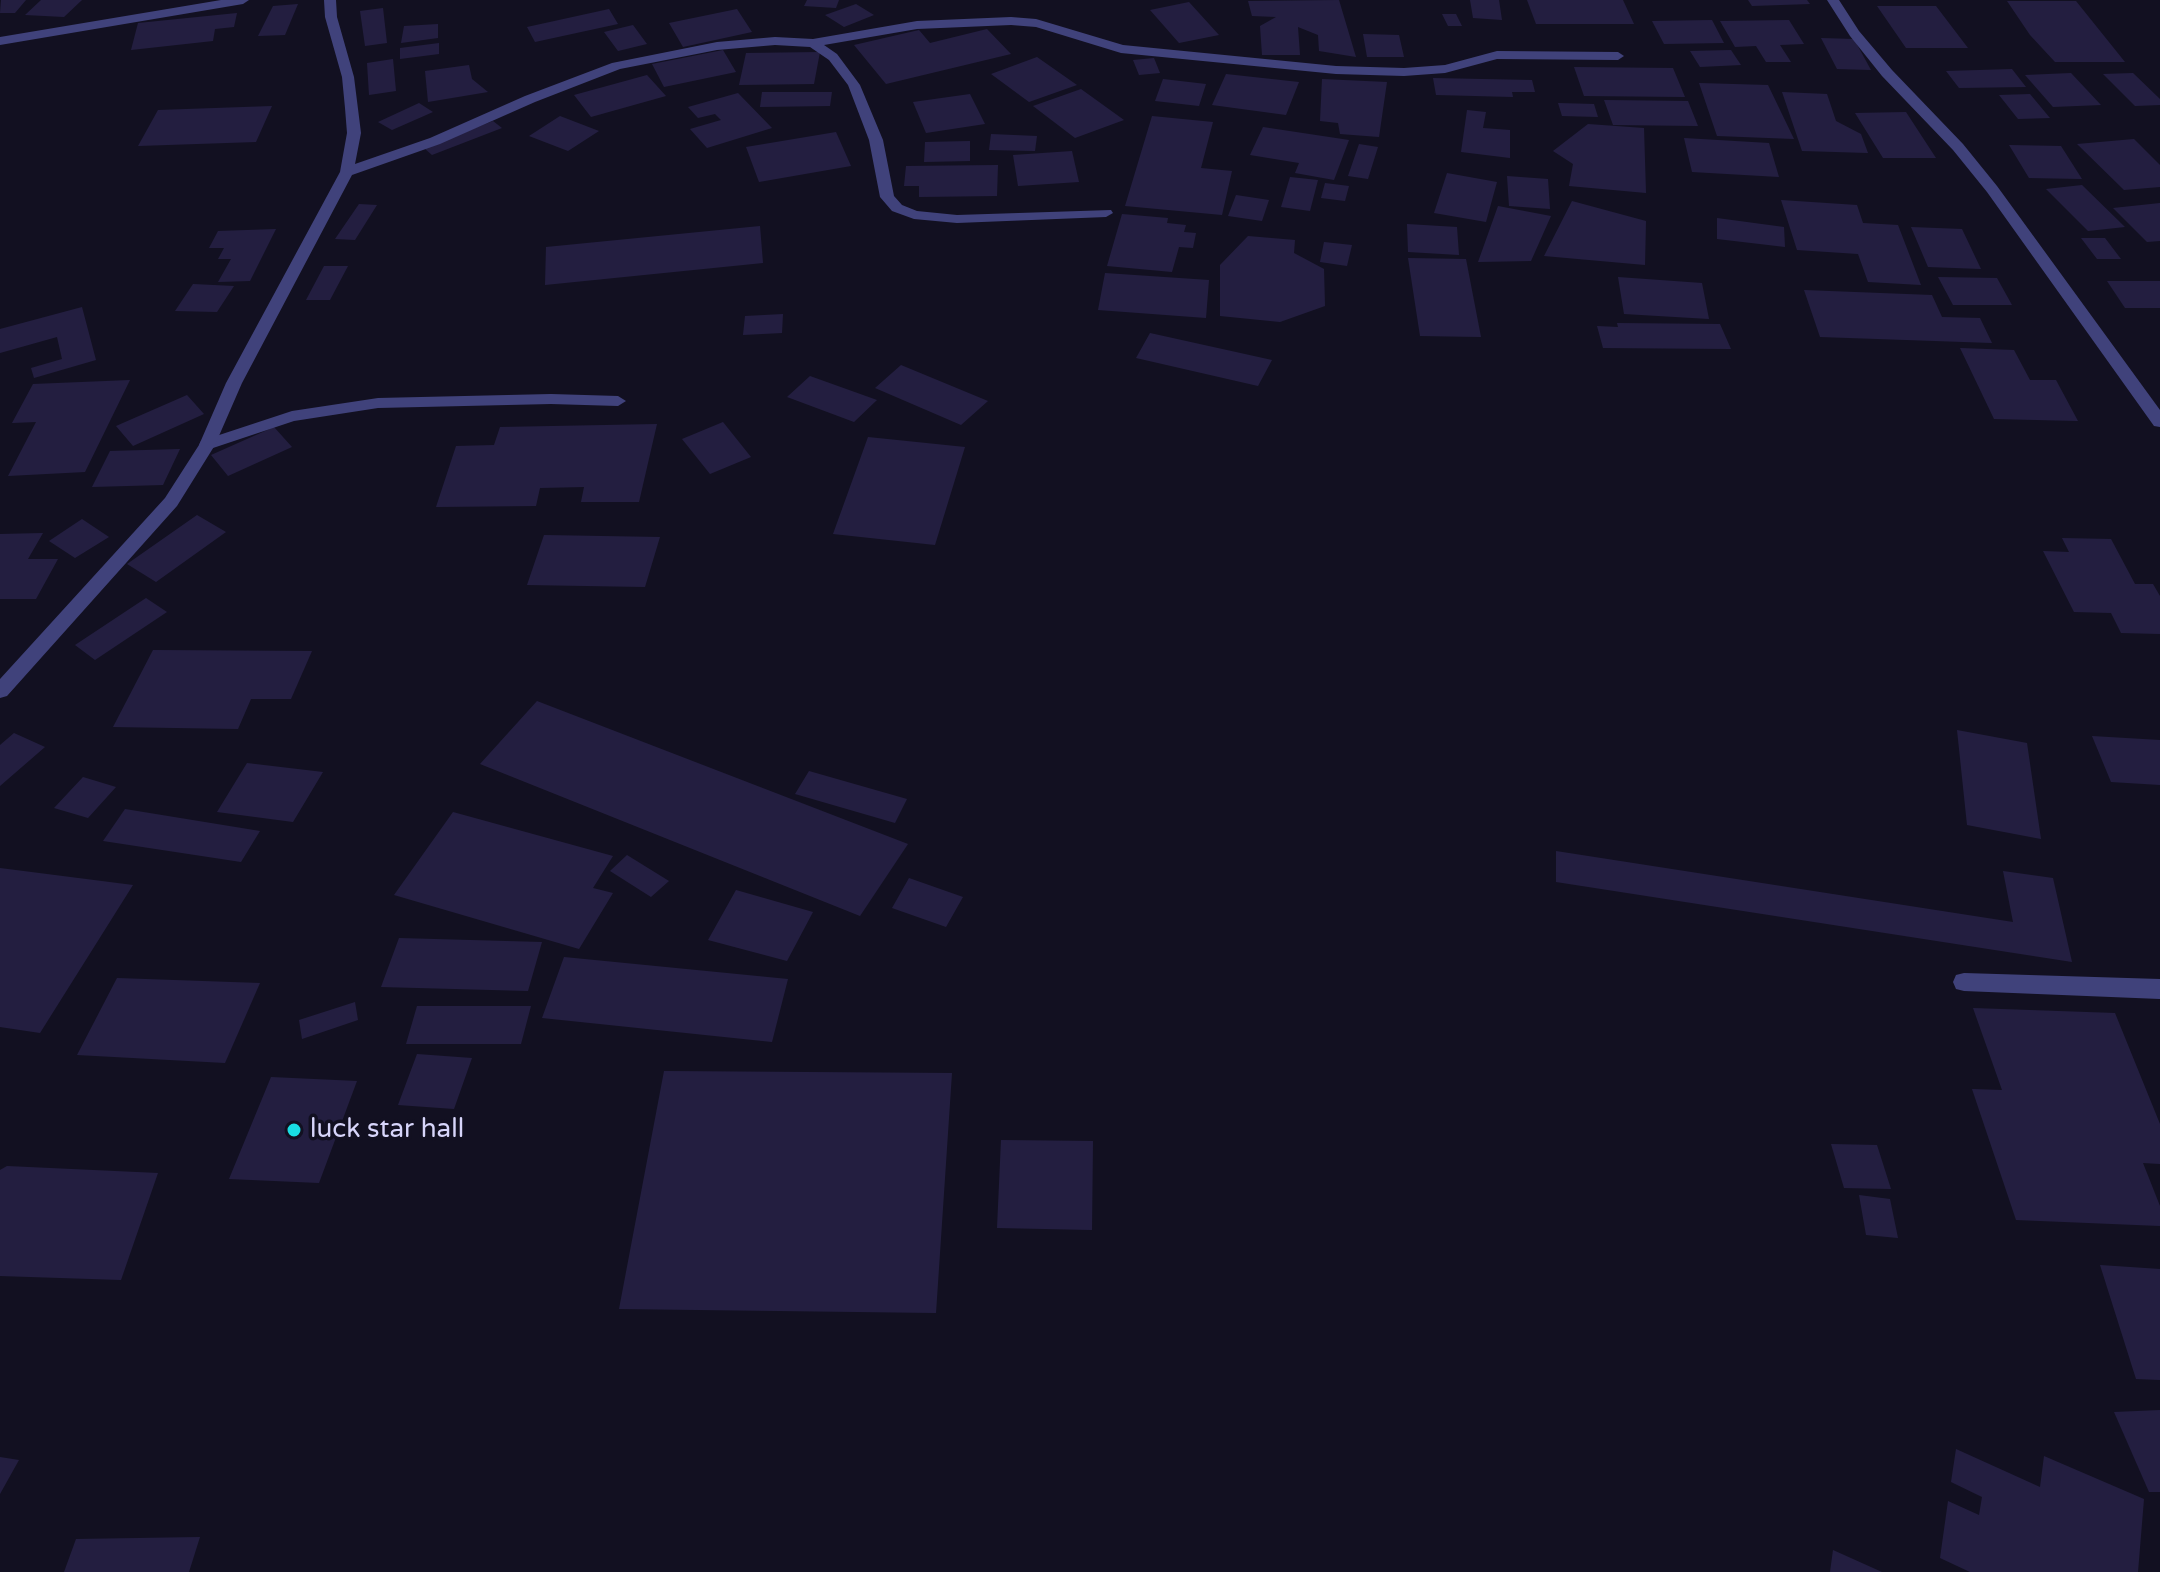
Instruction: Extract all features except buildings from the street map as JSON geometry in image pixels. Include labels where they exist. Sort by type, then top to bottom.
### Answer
[{"type":"street","points":[[0,41],[243,0]]},
{"type":"street","points":[[0,691],[171,502],[207,445],[234,383],[347,172],[354,133],[352,108],[348,77],[331,17],[330,0]]},
{"type":"street","points":[[1833,0],[1854,33],[1887,73],[1992,189],[2160,422]]},
{"type":"street","points":[[347,172],[435,141],[530,99],[617,66],[729,45],[813,43],[896,27],[1011,21],[1054,27],[1121,49],[1336,70],[1404,72],[1445,69],[1497,55],[1618,56]]},
{"type":"street","points":[[813,43],[833,57],[854,85],[876,140],[887,197],[897,208],[914,215],[957,219],[1106,213]]},
{"type":"street","points":[[207,445],[292,416],[378,403],[551,399],[618,401]]},
{"type":"street","points":[[1964,982],[2160,989]]},
{"type":"place","name":"luck star hall","points":[[294,1130]]}]
